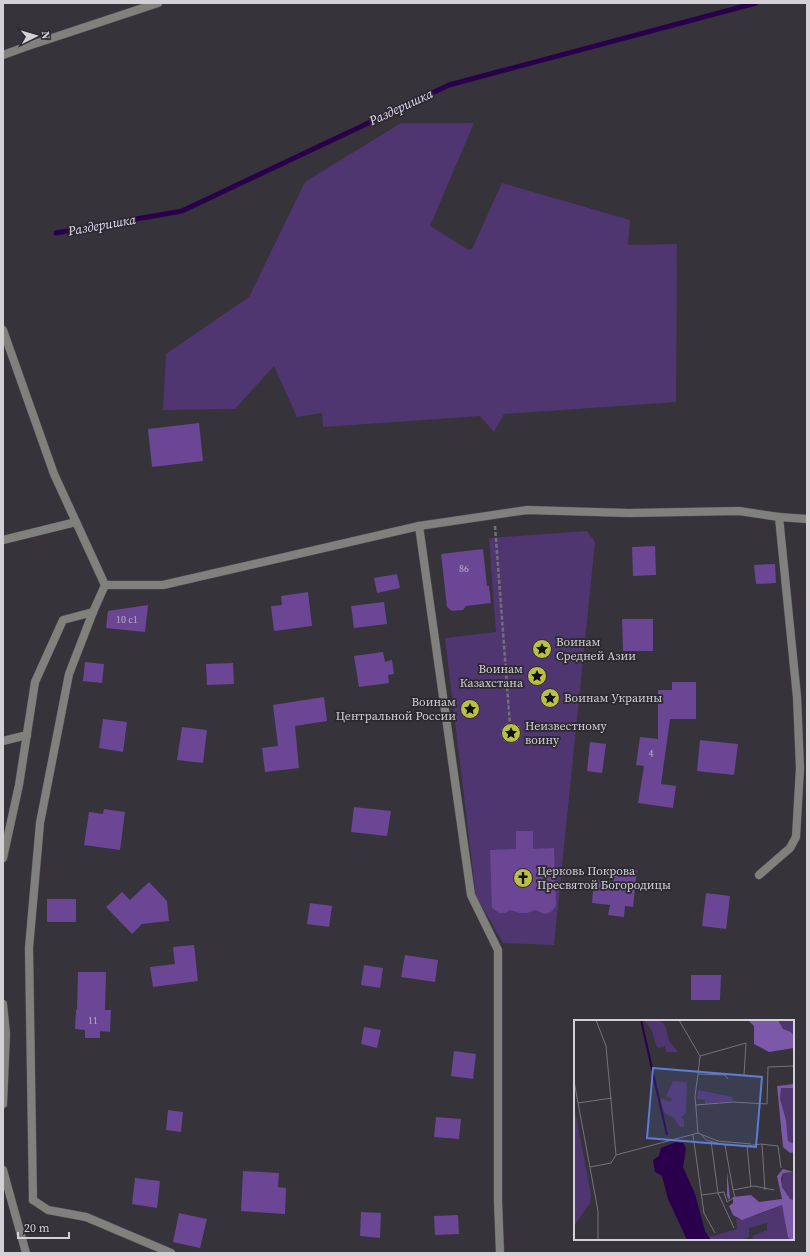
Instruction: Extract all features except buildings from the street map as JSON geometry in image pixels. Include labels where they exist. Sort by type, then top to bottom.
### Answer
[{"type":"street","points":[[3,55],[25,46],[158,3]]},
{"type":"street","points":[[3,330],[54,474],[105,585],[93,612],[70,674],[40,823],[29,948],[33,1200],[48,1210],[86,1217],[171,1253]]},
{"type":"street","points":[[105,585],[164,584],[419,526],[527,510],[629,513],[739,511],[779,517],[807,519]]},
{"type":"street","points":[[759,875],[790,848],[796,837],[800,768],[797,697],[779,517]]},
{"type":"street","points":[[3,540],[76,522]]},
{"type":"street","points":[[419,526],[471,895],[498,950],[498,1186],[500,1253]]},
{"type":"street","points":[[3,858],[20,784],[35,682],[63,620],[93,612]]},
{"type":"street","points":[[3,741],[27,736]]},
{"type":"street","points":[[3,1004],[6,1034],[3,1104]]},
{"type":"street","points":[[3,1170],[26,1253]]},
{"type":"path","points":[[494,514],[510,725]]},
{"type":"path","points":[[510,725],[516,726],[520,732],[517,740],[511,742],[506,740],[503,735],[505,727],[510,725]]},
{"type":"shaded area","points":[[401,123],[474,123],[430,226],[469,250],[472,249],[502,183],[630,220],[628,245],[677,244],[676,402],[504,414],[494,432],[480,416],[323,427],[322,413],[297,417],[274,366],[235,409],[163,410],[166,354],[249,297],[305,182]]},
{"type":"shaded area","points":[[587,531],[595,542],[554,945],[503,943],[476,896],[445,638],[496,632],[489,538]]},
{"type":"waterway","name":"Раздеришка","points":[[56,233],[182,211],[449,85],[756,3]]},
{"type":"place","name":"Воинам Средней Азии","points":[[542,649]]},
{"type":"place","name":"Воинам Казахстана","points":[[537,676]]},
{"type":"place","name":"Воинам Украины","points":[[550,698]]},
{"type":"place","name":"Воинам Центральной России","points":[[470,709]]},
{"type":"place","name":"Неизвестному воину","points":[[511,733]]},
{"type":"place","name":"Церковь Покрова Пресвятой Богородицы","points":[[523,878]]}]
